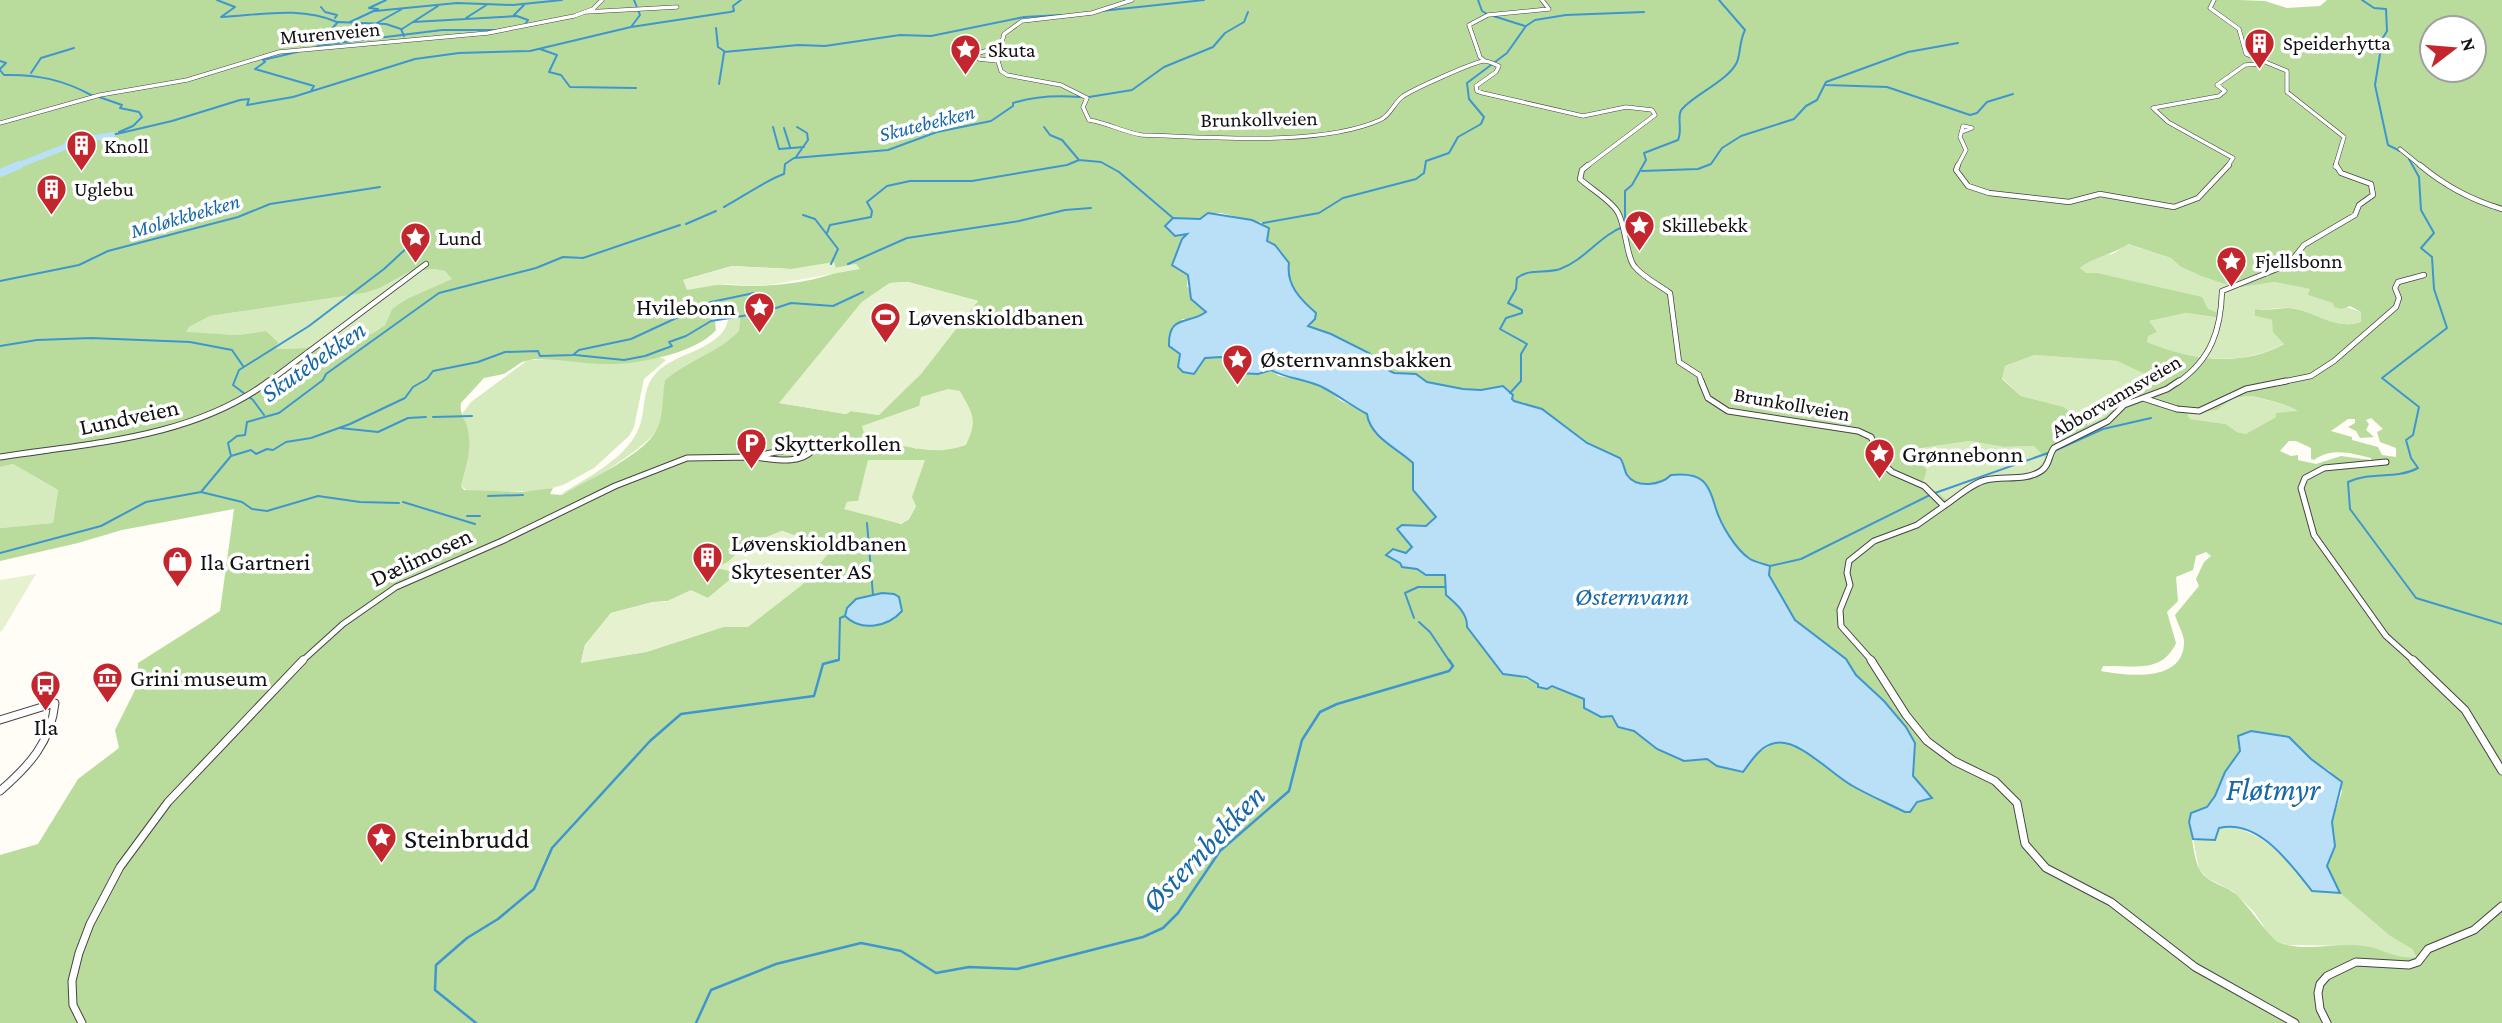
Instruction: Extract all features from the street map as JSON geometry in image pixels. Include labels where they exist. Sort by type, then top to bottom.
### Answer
[{"type":"street","name":"Murenveien","points":[[586,12],[602,0]]},
{"type":"street","name":"Brunkollveien","points":[[1132,0],[1092,13],[1022,21],[1004,34],[999,48],[976,56],[998,61],[1000,69],[1007,75],[1061,85],[1085,96],[1087,100],[1083,107],[1087,118],[1116,125],[1128,133],[1276,138],[1342,131],[1377,121],[1391,113],[1401,97],[1445,75],[1465,69],[1471,63],[1485,61],[1499,66],[1496,72],[1476,86],[1477,91],[1485,95],[1572,115],[1588,115],[1636,106],[1654,112],[1650,119],[1582,170],[1580,179],[1618,212],[1621,226],[1627,234],[1631,261],[1635,268],[1670,293],[1677,358],[1699,374],[1709,398],[1734,413],[1773,416],[1865,433],[1875,442],[1881,461],[1889,470],[1924,486],[1944,506]]},
{"type":"street","points":[[1485,61],[1479,54],[1479,46],[1469,30],[1469,25],[1488,15],[1549,9],[1542,0]]},
{"type":"street","name":"Abborvannsveien","points":[[1944,506],[1984,480],[2040,472],[2048,464],[2049,454],[2054,448],[2108,421],[2124,405],[2167,389],[2200,364],[2213,343],[2215,328],[2221,320],[2222,291],[2288,264],[2304,245],[2329,233],[2355,215],[2359,205],[2374,195],[2371,184],[2335,168],[2336,157],[2344,137],[2287,92],[2285,81],[2288,73],[2246,54],[2239,29],[2210,8],[2214,0]]},
{"type":"street","name":"Murenveien","points":[[0,123],[100,95],[187,80],[279,52],[478,34],[556,21],[586,12],[641,11],[677,6]]},
{"type":"street","points":[[1962,132],[1960,140],[1966,150],[1956,170],[1963,181],[1975,189],[2067,202],[2100,194],[2162,206],[2185,204],[2199,198],[2206,188],[2222,175],[2233,158],[2175,125],[2153,108],[2215,97],[2225,91],[2218,87],[2219,83],[2240,73],[2245,65],[2271,65]]},
{"type":"street","points":[[2400,149],[2443,184],[2479,202],[2502,209]]},
{"type":"street","name":"Lundveien","points":[[0,457],[148,434],[209,415],[260,388],[426,264]]},
{"type":"street","points":[[2143,398],[2177,410],[2199,411],[2246,389],[2311,376],[2340,356],[2396,307],[2399,298],[2395,288],[2398,282],[2424,275]]},
{"type":"street","name":"Dælimosen","points":[[82,1023],[73,1004],[70,989],[72,973],[82,946],[126,856],[158,812],[344,621],[384,593],[416,576],[500,542],[574,503],[665,465],[694,457],[798,460],[812,452],[809,447],[800,446],[751,457]]},
{"type":"street","points":[[2386,462],[2323,467],[2305,478],[2301,486],[2302,494],[2312,516],[2315,535],[2386,636],[2465,710],[2502,771]]},
{"type":"street","points":[[1944,506],[1917,525],[1874,541],[1857,553],[1847,566],[1850,585],[1849,595],[1840,610],[1841,626],[1878,668],[1906,715],[1939,751],[1995,781],[2017,803],[2025,844],[2046,868],[2111,902],[2195,967],[2295,1023]]},
{"type":"street","points":[[0,720],[55,703],[54,723],[44,746],[0,791]]},
{"type":"street","points":[[2327,1023],[2320,1009],[2318,993],[2320,984],[2327,976],[2356,961],[2409,965],[2418,962],[2427,949],[2474,930],[2502,905]]},
{"type":"green space","points":[[0,0],[2240,0],[2265,1],[2287,8],[2320,6],[2327,0],[2502,0],[2502,1023],[0,1023],[0,855],[38,844],[78,779],[119,748],[115,730],[137,686],[138,663],[220,611],[234,509],[122,530],[0,561],[0,528],[53,523],[58,490],[13,464],[0,467]],"holes":[[[1208,213],[1221,213],[1263,223],[1267,241],[1288,263],[1289,278],[1295,291],[1316,313],[1308,325],[1369,353],[1380,366],[1394,373],[1416,374],[1426,382],[1463,389],[1503,387],[1514,401],[1535,407],[1587,443],[1620,459],[1627,475],[1637,482],[1655,483],[1671,475],[1682,474],[1697,477],[1707,486],[1721,522],[1734,543],[1750,559],[1770,566],[1769,575],[1795,620],[1846,659],[1856,675],[1884,701],[1915,743],[1913,776],[1932,797],[1917,802],[1914,807],[1848,784],[1809,754],[1786,743],[1775,743],[1756,754],[1696,760],[1657,749],[1634,731],[1618,727],[1604,711],[1583,698],[1518,676],[1503,674],[1460,608],[1446,595],[1445,574],[1426,575],[1417,569],[1402,566],[1401,563],[1412,547],[1398,529],[1402,525],[1426,526],[1436,517],[1413,490],[1413,463],[1378,436],[1368,414],[1340,400],[1325,388],[1304,380],[1279,376],[1271,370],[1258,374],[1238,372],[1239,367],[1221,357],[1205,358],[1194,374],[1178,366],[1182,319],[1197,319],[1206,313],[1187,286],[1188,275],[1182,271],[1187,233],[1183,234],[1173,218],[1200,219]],[[2128,244],[2171,258],[2181,267],[2227,285],[2242,287],[2274,282],[2310,289],[2308,295],[2333,303],[2334,307],[2342,309],[2350,306],[2361,312],[2361,322],[2342,324],[2289,308],[2255,309],[2255,316],[2272,320],[2273,332],[2284,344],[2267,352],[2233,359],[2199,357],[2164,348],[2147,342],[2148,336],[2157,332],[2149,321],[2186,313],[2221,318],[2221,314],[2208,309],[2202,297],[2097,273],[2086,273],[2080,268]],[[856,264],[837,273],[794,283],[749,286],[683,280],[732,266],[836,268]],[[433,269],[445,271],[452,279],[407,299],[392,309],[385,325],[373,333],[356,338],[335,337],[306,348],[277,349],[275,346],[279,343],[266,331],[237,335],[186,332],[189,327],[210,316],[365,293],[409,272]],[[908,282],[978,301],[879,415],[851,411],[846,414],[780,403],[862,302],[890,283]],[[732,305],[740,316],[739,331],[722,345],[665,380],[657,429],[641,448],[628,457],[562,495],[550,494],[553,488],[522,492],[464,490],[461,486],[469,444],[461,403],[484,378],[504,374],[522,362],[534,359],[605,364],[655,359],[683,350],[707,338],[716,330],[715,321],[708,317]],[[2035,355],[2117,361],[2154,378],[2144,391],[2088,425],[2064,407],[2021,396],[2002,379],[2005,366]],[[2250,396],[2298,411],[2276,413],[2276,417],[2246,434],[2237,432],[2226,424],[2190,419],[2187,414],[2217,410],[2233,398]],[[919,406],[917,449],[904,444],[867,444]],[[2371,418],[2383,429],[2377,432],[2380,442],[2396,448],[2396,457],[2382,455],[2378,447],[2331,431],[2348,419],[2355,419],[2355,423],[2348,427],[2356,431],[2360,438],[2374,437],[2366,430],[2369,424],[2366,420]],[[1969,441],[2004,447],[2034,446],[2045,458],[2033,471],[1986,478],[1947,500],[1923,482],[1927,470],[1909,450]],[[2289,441],[2296,441],[2311,448],[2311,459],[2314,460],[2334,452],[2356,454],[2371,460],[2341,456],[2316,464],[2298,460],[2298,455],[2291,456],[2280,451]],[[847,502],[916,506],[909,519],[901,524]],[[782,531],[799,537],[821,537],[748,626],[723,627],[646,652],[581,662],[585,645],[611,613],[653,602],[708,598],[738,573],[718,567],[728,562],[745,546]],[[2206,552],[2211,556],[2204,562],[2196,579],[2199,586],[2175,615],[2184,642],[2182,655],[2175,665],[2152,674],[2101,671],[2103,666],[2155,664],[2170,653],[2176,643],[2167,612],[2178,601],[2176,577],[2193,570],[2196,556]],[[2238,736],[2289,737],[2311,760],[2330,771],[2342,791],[2332,822],[2335,846],[2327,866],[2340,893],[2390,936],[2412,949],[2416,957],[2402,957],[2364,946],[2298,947],[2278,942],[2236,894],[2207,878],[2200,870],[2192,842],[2191,813],[2207,807],[2225,772],[2240,751]]]},
{"type":"green space","points":[[2127,244],[2171,258],[2181,267],[2227,285],[2242,287],[2274,282],[2311,289],[2309,295],[2361,312],[2361,322],[2342,324],[2290,308],[2256,309],[2255,316],[2272,320],[2285,343],[2251,356],[2216,359],[2164,348],[2147,342],[2149,321],[2186,313],[2220,318],[2111,277],[2086,273],[2080,268],[2100,255],[2113,254]]},
{"type":"green space","points":[[834,262],[836,268],[856,264],[860,269],[764,286],[722,284],[687,290],[683,280],[732,266],[791,269]]},
{"type":"green space","points":[[433,269],[445,271],[453,279],[392,309],[385,325],[373,333],[356,338],[335,337],[306,348],[277,349],[274,347],[279,343],[266,331],[237,335],[185,333],[189,327],[210,316],[365,293],[409,272]]},
{"type":"green space","name":"Løvenskioldbanen","points":[[908,282],[978,301],[921,374],[879,415],[851,411],[846,414],[779,403],[862,302],[890,283]]},
{"type":"green space","points":[[735,308],[740,316],[739,332],[722,346],[665,380],[661,417],[652,436],[613,466],[560,495],[606,466],[627,447],[640,425],[647,389],[652,378],[667,364],[720,335]]},
{"type":"green space","points":[[2035,355],[2117,361],[2154,377],[2144,390],[2100,420],[2088,425],[2064,407],[2021,396],[2002,378],[2005,366]]},
{"type":"green space","points":[[659,357],[666,360],[644,379],[634,427],[629,436],[594,468],[563,485],[541,491],[469,492],[461,486],[468,450],[462,414],[471,402],[528,360],[553,359],[614,364]]},
{"type":"green space","points":[[948,389],[960,391],[971,412],[973,423],[966,445],[952,449],[928,450],[894,444],[867,444],[862,426],[919,406],[921,397]]},
{"type":"green space","points":[[2250,396],[2299,411],[2276,417],[2247,434],[2237,432],[2226,424],[2190,419],[2186,414],[2216,410],[2233,398]]},
{"type":"green space","points":[[1969,441],[2004,447],[2034,446],[2045,458],[2032,472],[1989,477],[1947,500],[1922,482],[1927,470],[1909,450]]},
{"type":"green space","points":[[868,460],[925,460],[912,497],[916,506],[909,519],[901,524],[844,509],[847,502],[858,501]]},
{"type":"green space","points":[[13,464],[58,490],[53,523],[0,528],[0,467]]},
{"type":"green space","points":[[782,531],[799,537],[821,537],[833,548],[802,585],[748,627],[723,627],[646,652],[581,663],[585,645],[611,613],[653,602],[665,602],[691,590],[708,598],[738,573],[716,568],[728,562],[745,546]]},
{"type":"green space","points":[[36,574],[2,631],[0,632],[0,580]]},
{"type":"green space","points":[[2228,826],[2255,836],[2276,850],[2312,891],[2340,893],[2390,936],[2412,949],[2416,958],[2407,959],[2365,946],[2287,945],[2273,940],[2254,912],[2233,891],[2207,878],[2199,869],[2193,839],[2215,840],[2219,828]]},
{"type":"water","name":"Østernvann","points":[[1208,213],[1252,220],[1269,228],[1267,241],[1275,245],[1289,263],[1292,285],[1316,313],[1315,319],[1308,326],[1369,353],[1380,366],[1394,373],[1416,374],[1427,382],[1463,389],[1481,390],[1503,386],[1513,395],[1514,401],[1542,409],[1587,443],[1620,458],[1627,475],[1637,482],[1655,483],[1671,475],[1682,474],[1697,477],[1702,481],[1707,486],[1721,522],[1734,543],[1750,559],[1770,566],[1769,575],[1795,620],[1846,659],[1856,675],[1884,701],[1906,727],[1915,743],[1913,776],[1932,798],[1917,802],[1910,812],[1905,812],[1851,785],[1804,751],[1784,743],[1765,747],[1743,772],[1717,766],[1707,759],[1684,761],[1657,749],[1634,731],[1618,727],[1612,716],[1601,717],[1584,708],[1584,699],[1552,686],[1547,689],[1538,687],[1538,684],[1526,677],[1503,674],[1467,627],[1460,609],[1446,595],[1445,575],[1426,575],[1417,569],[1402,567],[1386,555],[1393,549],[1406,553],[1412,547],[1397,529],[1402,525],[1426,526],[1436,517],[1413,490],[1413,463],[1379,436],[1367,414],[1317,385],[1271,370],[1258,374],[1238,373],[1239,367],[1221,357],[1205,358],[1194,374],[1183,372],[1178,367],[1180,354],[1169,346],[1172,329],[1180,322],[1206,312],[1191,299],[1188,275],[1172,265],[1182,239],[1187,234],[1175,236],[1165,226],[1173,218],[1200,219]]},
{"type":"water","points":[[882,593],[899,597],[902,611],[889,621],[866,626],[845,616],[847,608],[856,599]]},
{"type":"water","name":"Fløtmyr","points":[[2251,731],[2289,737],[2311,759],[2342,782],[2332,822],[2335,846],[2327,866],[2340,893],[2312,891],[2273,846],[2247,830],[2219,828],[2215,840],[2193,839],[2189,822],[2191,813],[2207,807],[2225,772],[2240,751],[2238,736]]},
{"type":"waterway","points":[[217,0],[235,7],[221,17],[294,13],[337,22]]},
{"type":"waterway","points":[[350,22],[378,9],[369,8],[386,0]]},
{"type":"waterway","points":[[488,4],[513,5],[562,0]]},
{"type":"waterway","points":[[631,27],[640,15],[634,0]]},
{"type":"waterway","points":[[631,27],[730,12],[734,11],[733,6],[741,0]]},
{"type":"waterway","points":[[1101,11],[1204,0]]},
{"type":"waterway","points":[[1478,0],[1482,11],[1487,14],[1525,26]]},
{"type":"waterway","name":"Skillebekk","points":[[1510,393],[1521,381],[1521,354],[1527,344],[1500,329],[1506,318],[1522,313],[1522,310],[1508,303],[1516,289],[1517,278],[1527,273],[1560,269],[1569,265],[1608,235],[1625,226],[1625,191],[1632,185],[1646,160],[1644,153],[1678,140],[1682,109],[1720,81],[1737,62],[1745,30],[1719,0]]},
{"type":"waterway","points":[[2362,0],[2374,8],[2386,9],[2387,31],[2375,51],[2380,54],[2375,85],[2388,145],[2400,151]]},
{"type":"waterway","points":[[375,11],[457,3],[488,4]]},
{"type":"waterway","points":[[466,18],[488,4]]},
{"type":"waterway","points":[[517,16],[514,15],[524,5]]},
{"type":"waterway","points":[[402,29],[438,6]]},
{"type":"waterway","points":[[321,7],[325,12],[337,15],[335,18]]},
{"type":"waterway","points":[[377,23],[402,9]]},
{"type":"waterway","name":"Skutebekken","points":[[1089,97],[1132,90],[1164,67],[1213,47],[1225,33],[1244,22],[1248,12]]},
{"type":"waterway","points":[[1263,223],[1319,213],[1343,198],[1416,179],[1424,173],[1426,161],[1449,153],[1458,137],[1481,124],[1484,117],[1469,99],[1467,83],[1507,53],[1526,26],[1535,20],[1566,15],[1644,12]]},
{"type":"waterway","points":[[724,52],[798,45],[825,46],[900,35],[931,36],[1024,17],[1061,15]]},
{"type":"waterway","points":[[413,22],[517,16]]},
{"type":"waterway","points":[[517,16],[528,20],[526,23]]},
{"type":"waterway","points":[[316,47],[330,41],[327,34],[338,22],[386,24],[401,29],[403,35]]},
{"type":"waterway","points":[[112,135],[172,121],[240,100],[249,99],[247,105],[293,97],[415,59],[459,53],[530,51],[631,27]]},
{"type":"waterway","points":[[716,28],[718,47],[724,51]]},
{"type":"waterway","points":[[403,35],[442,30],[497,30]]},
{"type":"waterway","points":[[321,45],[403,35]]},
{"type":"waterway","points":[[1642,171],[1698,169],[1711,164],[1722,148],[1741,136],[1794,119],[1806,106],[1817,100],[1826,82],[1908,52],[1958,43]]},
{"type":"waterway","points":[[31,73],[41,58],[74,48]]},
{"type":"waterway","points":[[540,49],[557,55],[549,72],[561,75],[570,87],[636,88]]},
{"type":"waterway","points":[[297,52],[263,60],[265,62],[255,69],[314,86],[311,91]]},
{"type":"waterway","points":[[719,84],[724,53]]},
{"type":"waterway","points":[[0,61],[6,63],[0,69]]},
{"type":"waterway","points":[[0,70],[4,75],[39,77],[61,82],[93,96]]},
{"type":"waterway","points":[[1826,85],[1887,87],[1970,115],[1977,113],[1987,102],[2013,94]]},
{"type":"waterway","points":[[99,97],[122,105],[120,108],[139,112],[142,117],[133,126],[119,132]]},
{"type":"waterway","name":"Skutebekken","points":[[724,207],[784,174],[785,164],[794,158],[888,150],[937,132],[991,121],[1013,106],[1013,103],[1046,97],[1080,97]]},
{"type":"waterway","points":[[773,127],[779,149],[803,147]]},
{"type":"waterway","points":[[797,127],[807,133],[808,140],[803,147]]},
{"type":"waterway","points":[[1044,127],[1050,135],[1062,140],[1079,160]]},
{"type":"waterway","points":[[784,128],[790,147]]},
{"type":"waterway","points":[[18,166],[65,147],[68,143],[112,135]]},
{"type":"waterway","points":[[796,157],[803,147]]},
{"type":"waterway","points":[[2409,159],[2419,177],[2421,210],[2434,233],[2421,248],[2432,257],[2434,289],[2447,328],[2382,378],[2419,407],[2413,435],[2406,440],[2411,458],[2418,468],[2401,474],[2365,477],[2348,482],[2350,509],[2416,598],[2502,624]]},
{"type":"waterway","points":[[827,233],[830,225],[871,217],[872,211],[867,202],[887,186],[910,181],[972,181],[1067,165],[1079,160]]},
{"type":"waterway","points":[[1079,160],[1101,162],[1119,172],[1173,218]]},
{"type":"waterway","points":[[0,173],[18,166]]},
{"type":"waterway","name":"Moløkkbekken","points":[[0,281],[79,265],[108,251],[238,217],[270,204],[380,187]]},
{"type":"waterway","points":[[848,264],[907,238],[1019,221],[1065,210],[1091,208]]},
{"type":"waterway","name":"Skutebekken","points":[[686,224],[716,211]]},
{"type":"waterway","points":[[803,215],[815,219],[838,249],[831,264]]},
{"type":"waterway","name":"Skutebekken","points":[[231,456],[228,443],[237,436],[245,435],[247,422],[279,413],[323,380],[326,374],[439,293],[536,268],[563,257],[583,258],[680,225]]},
{"type":"waterway","points":[[264,415],[253,400],[233,385],[239,370],[309,326],[384,269],[410,245]]},
{"type":"waterway","points":[[575,355],[624,360],[645,356],[672,346],[669,342],[686,336],[711,321],[761,313],[791,303],[833,306],[863,292]]},
{"type":"waterway","points":[[231,456],[251,450],[256,454],[267,449],[273,450],[286,442],[311,438],[350,424],[405,398],[413,387],[427,379],[433,371],[478,362],[505,352],[538,351],[540,356],[573,355],[579,350],[631,339],[711,302],[754,293]]},
{"type":"waterway","points":[[0,346],[37,340],[91,338],[190,342],[232,350],[243,366]]},
{"type":"waterway","points":[[433,417],[472,416]]},
{"type":"waterway","points":[[340,428],[378,432],[408,418],[426,417]]},
{"type":"waterway","points":[[2054,451],[2103,429],[2151,418]]},
{"type":"waterway","points":[[1935,493],[2048,453]]},
{"type":"waterway","name":"Skutebekken","points":[[201,492],[231,456]]},
{"type":"waterway","name":"Skutebekken","points":[[0,553],[101,526],[146,502],[201,492]]},
{"type":"waterway","points":[[201,492],[242,502],[252,509],[267,511],[318,496],[360,502],[399,503]]},
{"type":"waterway","points":[[488,496],[523,495]]},
{"type":"waterway","points":[[1770,566],[1801,559],[1930,495]]},
{"type":"waterway","points":[[403,502],[475,524]]},
{"type":"waterway","points":[[467,516],[480,516]]},
{"type":"waterway","points":[[867,523],[873,595]]},
{"type":"waterway","name":"Østernbekken","points":[[1414,618],[1405,593],[1418,587],[1445,587]]},
{"type":"waterway","points":[[831,662],[839,660],[840,618],[845,616]]},
{"type":"waterway","name":"Østernbekken","points":[[1419,622],[1430,632],[1450,662]]},
{"type":"waterway","points":[[476,1023],[435,990],[436,965],[467,938],[498,919],[534,889],[552,848],[650,741],[681,714],[814,696],[823,664],[838,660]]},
{"type":"waterway","name":"Østernbekken","points":[[696,1023],[711,990],[776,964],[861,943],[901,951],[936,973],[969,967],[1017,969],[1143,937],[1163,928],[1178,913],[1220,851],[1289,791],[1302,740],[1320,712],[1337,704],[1449,671],[1453,666],[1449,660]]},
{"type":"place","name":"Speiderhytta","points":[[2260,70]]},
{"type":"place","name":"Skuta","points":[[965,77]]},
{"type":"place","name":"Knoll","points":[[81,173]]},
{"type":"place","name":"Uglebu","points":[[51,216]]},
{"type":"place","name":"Skillebekk","points":[[1639,252]]},
{"type":"place","name":"Lund","points":[[415,265]]},
{"type":"place","name":"Fjellsbonn","points":[[2232,288]]},
{"type":"place","name":"Hvilebonn","points":[[759,334]]},
{"type":"place","name":"Løvenskioldbanen","points":[[885,344]]},
{"type":"place","name":"Østernvannsbakken","points":[[1237,386]]},
{"type":"place","name":"Skytterkollen","points":[[751,470]]},
{"type":"place","name":"Grønnebonn","points":[[1879,481]]},
{"type":"place","name":"Løvenskioldbanen Skytesenter AS","points":[[708,584]]},
{"type":"place","name":"Ila Gartneri","points":[[177,589]]},
{"type":"place","name":"Grini museum","points":[[107,705]]},
{"type":"place","name":"Ila","points":[[46,712]]},
{"type":"place","name":"Steinbrudd","points":[[381,865]]}]
